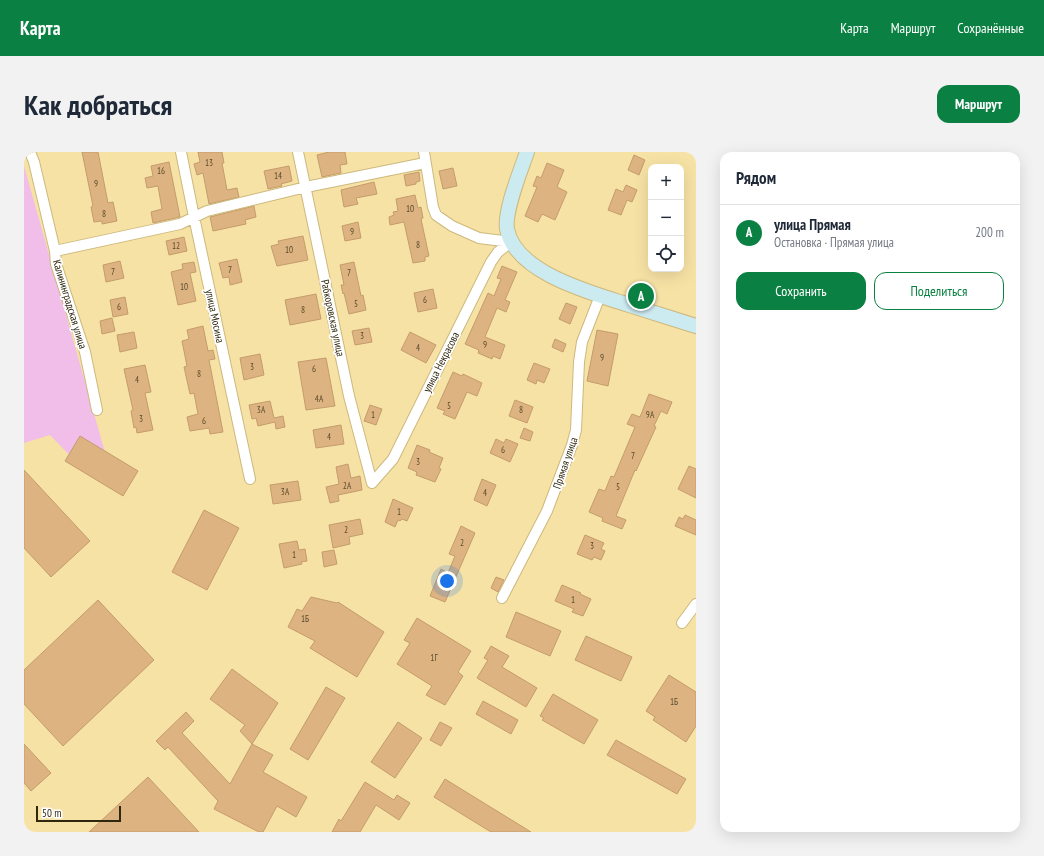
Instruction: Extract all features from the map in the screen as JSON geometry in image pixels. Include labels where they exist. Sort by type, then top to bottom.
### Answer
[{"type":"street","name":"Калининградская улица","points":[[30,152],[34,162],[55,251],[56,264],[85,352],[97,410]]},
{"type":"street","name":"улица Мосина","points":[[181,152],[250,479]]},
{"type":"street","name":"Рабкоровская улица","points":[[298,152],[349,396],[372,483]]},
{"type":"street","points":[[424,152],[433,207],[436,215],[452,226],[479,238],[511,242]]},
{"type":"street","points":[[527,152],[510,204],[507,227],[511,242],[524,258],[563,282],[600,296],[696,326]]},
{"type":"street","points":[[55,251],[180,224],[207,211],[306,187],[425,163]]},
{"type":"street","name":"улица Некрасова","points":[[372,483],[392,459],[491,262],[498,252],[511,242]]},
{"type":"street","name":"Прямая улица","points":[[502,598],[547,511],[572,445],[576,430],[579,362],[582,342],[600,296]]},
{"type":"street","points":[[682,623],[696,604]]},
{"type":"shaded area","points":[[24,166],[106,456],[81,467],[50,435],[24,443]]},
{"type":"building","points":[[82,152],[98,152],[108,203],[113,202],[117,221],[102,224],[102,221],[94,222],[91,207],[93,206]]},
{"type":"building","points":[[198,152],[222,152],[224,163],[222,163],[227,190],[237,188],[239,197],[209,204],[203,173],[197,175],[194,164],[200,162]]},
{"type":"building","points":[[329,152],[345,152],[347,164],[340,165],[341,173],[322,177],[317,155]]},
{"type":"building","points":[[634,155],[645,160],[639,175],[628,170]]},
{"type":"building","points":[[169,162],[180,217],[153,223],[151,212],[162,209],[158,186],[147,188],[145,178],[153,176],[151,166]]},
{"type":"building","points":[[547,163],[564,170],[557,187],[567,192],[555,220],[542,214],[538,222],[525,216],[537,187],[533,186],[537,176],[541,178]]},
{"type":"building","points":[[289,166],[292,181],[281,184],[282,186],[268,189],[264,171]]},
{"type":"building","points":[[453,168],[457,186],[443,189],[439,171]]},
{"type":"building","points":[[419,172],[420,181],[416,182],[416,184],[406,186],[404,175]]},
{"type":"building","points":[[374,182],[377,194],[356,198],[358,204],[344,207],[341,190]]},
{"type":"building","points":[[626,185],[637,190],[632,202],[627,200],[621,215],[608,210],[616,189],[623,192]]},
{"type":"building","points":[[415,195],[418,208],[421,207],[423,218],[421,219],[429,256],[425,257],[425,261],[413,263],[404,222],[390,225],[389,217],[394,215],[393,212],[398,211],[396,199]]},
{"type":"building","points":[[254,206],[256,217],[245,220],[246,224],[213,231],[210,217]]},
{"type":"building","points":[[358,222],[361,238],[345,241],[342,226]]},
{"type":"building","points":[[303,236],[308,260],[277,266],[271,246],[279,244],[278,241]]},
{"type":"building","points":[[184,237],[187,251],[169,255],[166,241]]},
{"type":"building","points":[[237,259],[242,282],[230,285],[229,277],[223,278],[219,263]]},
{"type":"building","points":[[120,261],[124,278],[106,282],[103,265]]},
{"type":"building","points":[[194,262],[196,272],[190,273],[196,301],[178,305],[171,272],[183,269],[182,264]]},
{"type":"building","points":[[354,262],[361,296],[363,295],[366,310],[349,314],[341,285],[344,285],[340,265]]},
{"type":"building","points":[[502,266],[517,272],[505,300],[510,302],[506,312],[497,308],[485,337],[505,345],[500,359],[493,356],[492,359],[478,353],[479,350],[465,344],[488,293],[494,296],[501,279],[497,278]]},
{"type":"building","points":[[433,289],[437,308],[418,312],[414,293]]},
{"type":"building","points":[[316,294],[321,319],[290,325],[285,300]]},
{"type":"building","points":[[125,297],[128,314],[113,317],[110,300]]},
{"type":"building","points":[[566,303],[577,307],[570,324],[559,319]]},
{"type":"building","points":[[112,318],[115,331],[102,334],[100,321]]},
{"type":"building","points":[[203,326],[208,351],[213,350],[215,359],[209,360],[223,432],[210,434],[209,428],[190,431],[187,417],[198,414],[194,393],[190,394],[184,367],[187,366],[182,341],[189,339],[187,330]]},
{"type":"building","points":[[369,328],[372,342],[355,345],[352,331]]},
{"type":"building","points":[[597,330],[618,334],[608,386],[587,381]]},
{"type":"building","points":[[134,332],[137,348],[120,352],[117,335]]},
{"type":"building","points":[[410,332],[436,345],[426,363],[401,350]]},
{"type":"building","points":[[555,339],[566,344],[563,352],[552,347]]},
{"type":"building","points":[[260,354],[264,375],[244,380],[240,358]]},
{"type":"building","points":[[326,358],[335,406],[306,410],[298,362]]},
{"type":"building","points":[[534,363],[550,369],[544,383],[537,380],[536,384],[527,380]]},
{"type":"building","points":[[145,365],[151,392],[145,393],[153,430],[137,433],[136,427],[134,428],[131,411],[133,410],[124,369]]},
{"type":"building","points":[[453,372],[462,376],[463,374],[482,383],[477,396],[467,392],[455,419],[443,414],[445,411],[437,408]]},
{"type":"building","points":[[649,394],[672,402],[667,414],[661,411],[654,426],[656,427],[636,471],[635,470],[616,516],[626,520],[622,529],[602,521],[603,518],[589,512],[599,489],[605,491],[611,476],[614,477],[635,427],[627,424],[632,414],[640,417]]},
{"type":"building","points":[[515,400],[533,407],[527,423],[509,416]]},
{"type":"building","points":[[270,401],[274,418],[283,416],[285,427],[276,429],[275,422],[258,426],[256,418],[252,419],[249,405]]},
{"type":"building","points":[[370,405],[382,409],[376,425],[364,421]]},
{"type":"building","points":[[341,425],[344,444],[316,448],[313,430]]},
{"type":"building","points":[[524,428],[533,432],[530,441],[520,438]]},
{"type":"building","points":[[80,436],[138,471],[123,496],[65,461]]},
{"type":"building","points":[[496,439],[504,443],[506,439],[518,444],[510,462],[490,453]]},
{"type":"building","points":[[417,445],[430,450],[429,452],[443,458],[439,468],[441,469],[435,482],[416,475],[417,472],[408,468]]},
{"type":"building","points":[[348,464],[351,478],[360,476],[362,490],[338,495],[339,501],[330,503],[326,487],[339,484],[336,467]]},
{"type":"building","points":[[689,466],[696,469],[696,498],[678,489]]},
{"type":"building","points":[[24,470],[90,541],[51,577],[24,548]]},
{"type":"building","points":[[482,479],[496,485],[487,506],[474,500]]},
{"type":"building","points":[[298,481],[301,500],[273,504],[270,485]]},
{"type":"building","points":[[393,499],[413,508],[407,521],[402,519],[400,521],[398,520],[395,527],[385,522]]},
{"type":"building","points":[[204,510],[239,528],[207,590],[172,572]]},
{"type":"building","points":[[685,515],[696,520],[696,535],[675,526],[679,517],[683,519]]},
{"type":"building","points":[[360,519],[363,534],[349,537],[350,544],[333,548],[329,525]]},
{"type":"building","points":[[461,526],[475,533],[445,602],[430,596],[441,569],[448,573],[455,556],[449,554]]},
{"type":"building","points":[[585,535],[604,543],[601,549],[605,551],[601,560],[594,557],[592,560],[577,554]]},
{"type":"building","points":[[297,541],[299,550],[305,549],[307,561],[301,562],[302,564],[284,568],[279,544]]},
{"type":"building","points":[[334,550],[337,564],[324,567],[322,552]]},
{"type":"building","points":[[496,577],[504,580],[498,592],[491,588]]},
{"type":"building","points":[[562,585],[591,599],[583,616],[572,612],[574,609],[555,601]]},
{"type":"building","points":[[311,597],[338,602],[384,632],[357,677],[310,648],[315,641],[288,627],[297,609],[302,611]]},
{"type":"building","points":[[98,600],[154,660],[63,746],[24,704],[24,670]]},
{"type":"building","points":[[516,612],[561,631],[550,656],[506,637]]},
{"type":"building","points":[[417,618],[471,651],[458,672],[463,676],[445,705],[426,695],[432,686],[397,664],[410,643],[404,640]]},
{"type":"building","points":[[586,636],[632,657],[621,681],[575,660]]},
{"type":"building","points":[[491,646],[509,656],[502,667],[537,688],[526,707],[477,678],[488,660],[484,658]]},
{"type":"building","points":[[232,669],[278,703],[252,744],[240,731],[245,725],[210,699]]},
{"type":"building","points":[[669,675],[696,692],[696,726],[686,742],[653,720],[655,717],[646,711]]},
{"type":"building","points":[[326,687],[345,698],[308,760],[290,749]]},
{"type":"building","points":[[553,694],[598,720],[584,744],[542,720],[544,718],[540,716]]},
{"type":"building","points":[[483,701],[518,720],[511,734],[476,714]]},
{"type":"building","points":[[186,712],[194,721],[182,733],[230,784],[252,744],[273,755],[263,772],[307,797],[296,817],[277,806],[263,832],[259,832],[214,809],[218,801],[168,747],[165,750],[156,741]]},
{"type":"building","points":[[398,722],[422,738],[395,778],[371,762]]},
{"type":"building","points":[[440,722],[452,728],[441,746],[430,740]]},
{"type":"building","points":[[616,740],[686,779],[677,794],[607,755]]},
{"type":"building","points":[[24,744],[51,773],[31,791],[24,783]]},
{"type":"building","points":[[148,777],[199,832],[89,832]]},
{"type":"building","points":[[445,779],[531,832],[491,832],[434,797]]},
{"type":"building","points":[[365,782],[394,800],[397,795],[410,803],[399,820],[376,805],[360,832],[332,832],[339,819],[341,821]]},
{"type":"place","name":"улица Прямая","points":[[641,296]]}]
